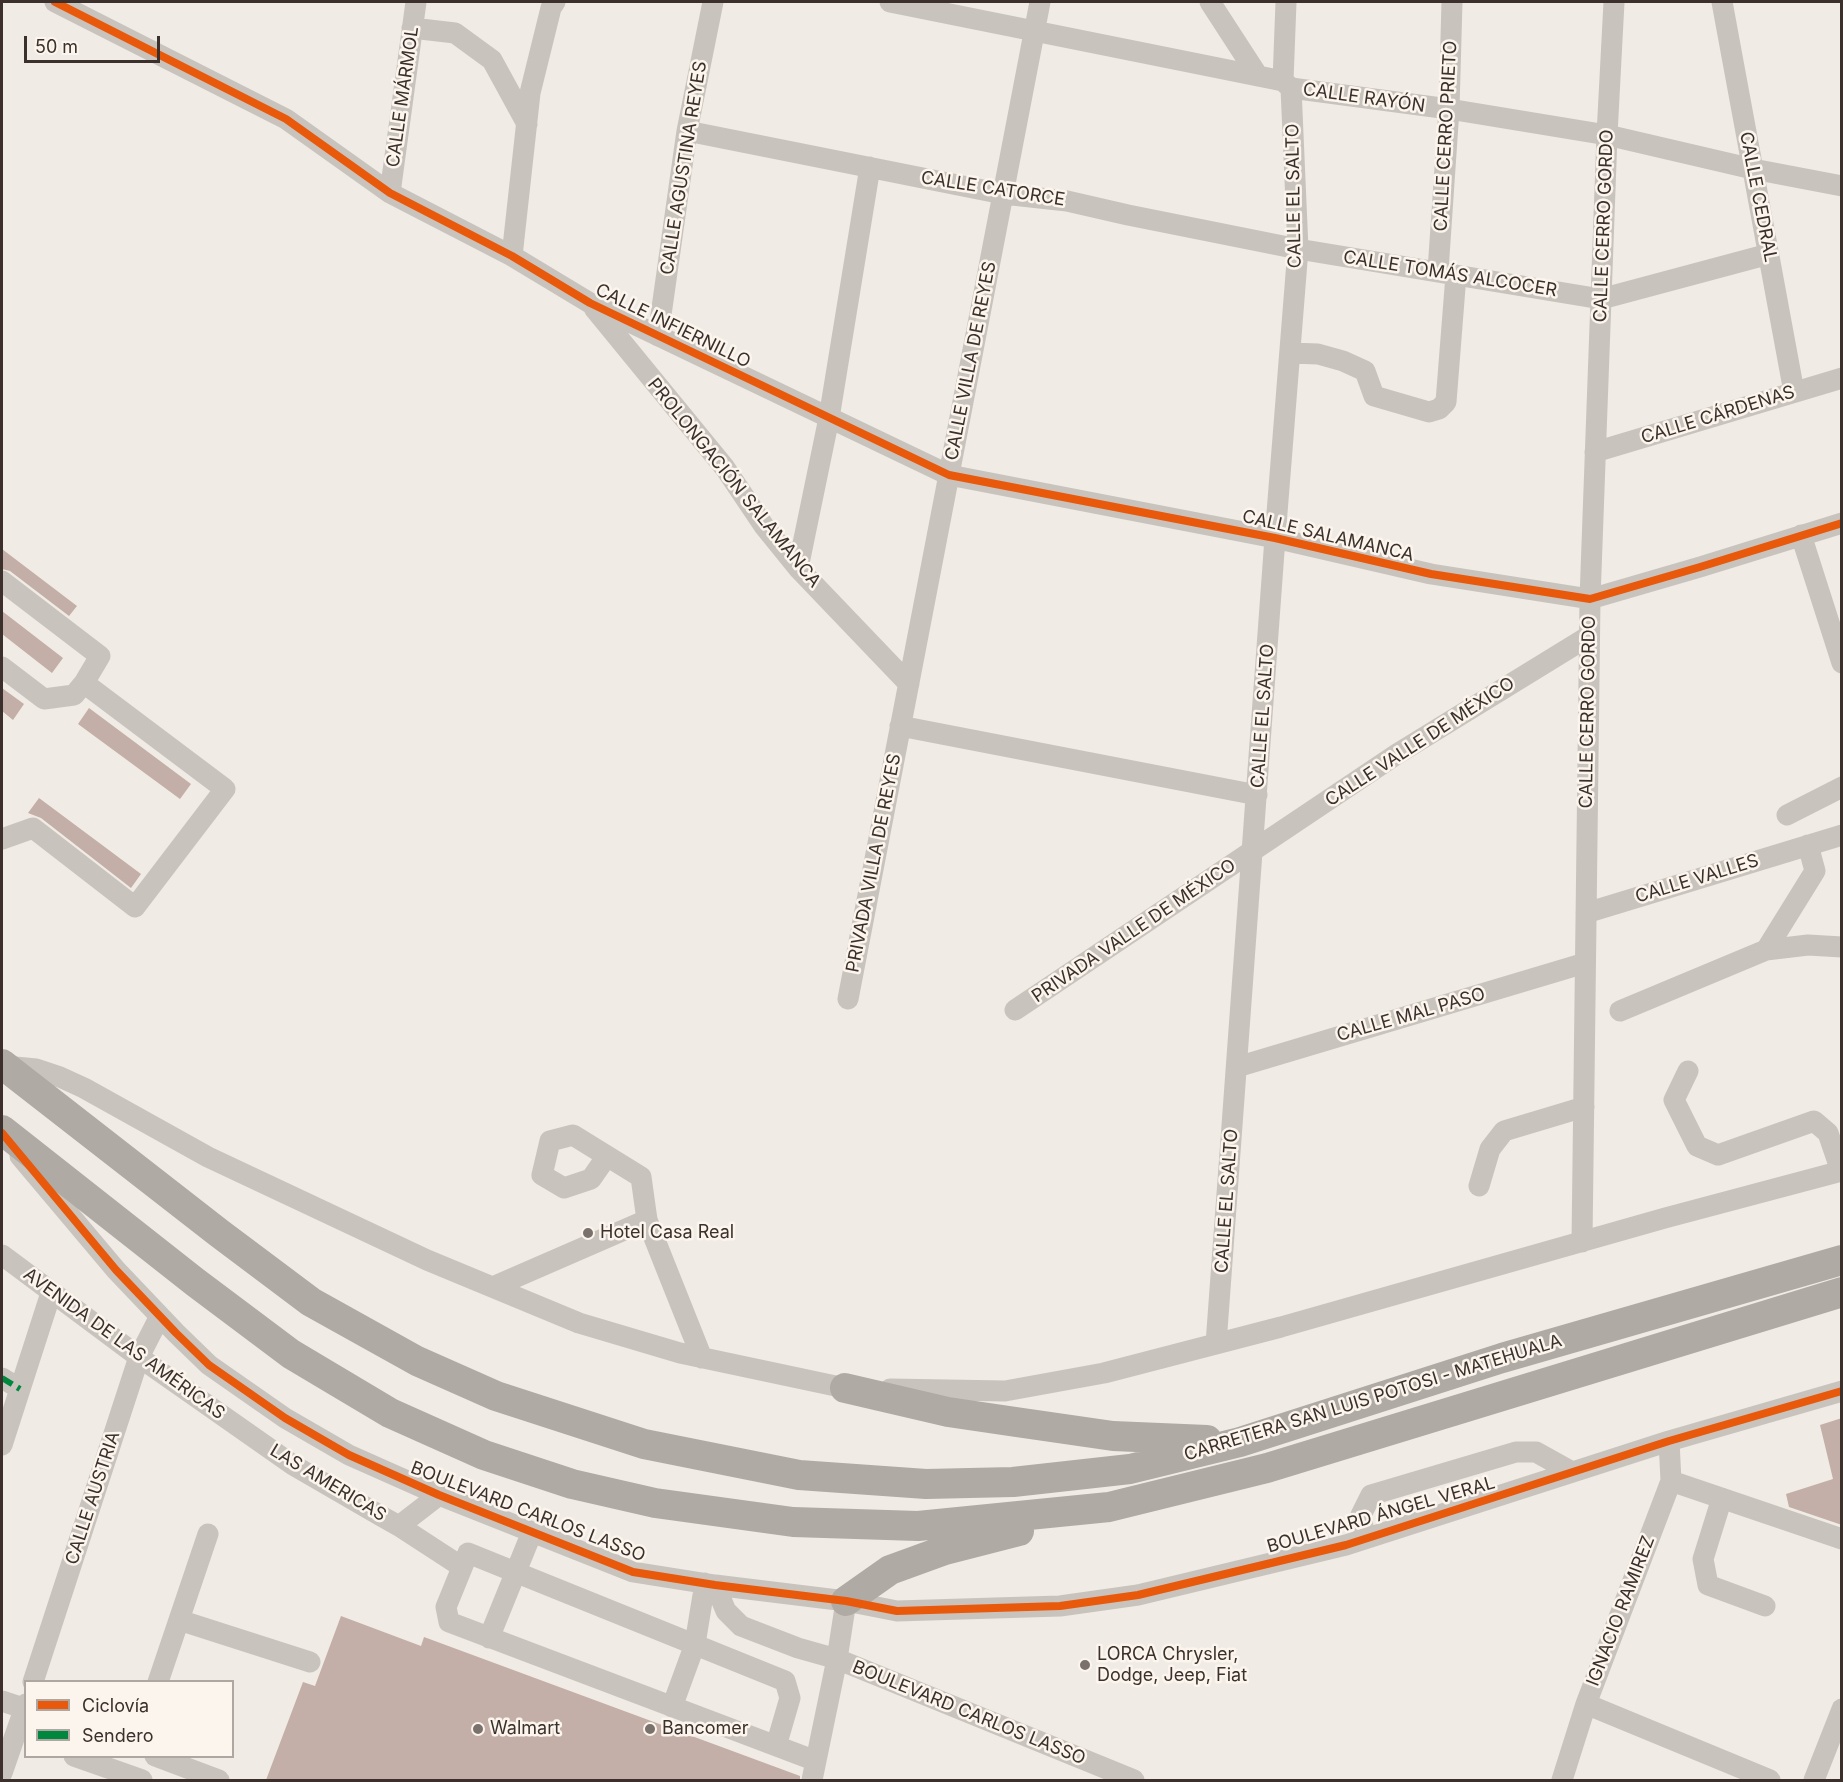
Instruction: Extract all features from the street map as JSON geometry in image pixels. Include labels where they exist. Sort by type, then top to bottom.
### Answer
[{"type":"highway","name":"CARRETERA SAN LUIS POTOSI - MATEHUALA","points":[[3,1065],[311,1302],[417,1361],[496,1396],[633,1441],[799,1475],[926,1484],[1013,1482],[1130,1469],[1240,1442],[1502,1359],[1842,1260]]},
{"type":"highway","name":"CARRETERA SAN LUIS POTOSI - MATEHUALA","points":[[2,1131],[291,1354],[390,1413],[495,1459],[572,1484],[655,1503],[793,1522],[918,1526],[1109,1507],[1268,1468],[1842,1292]]},
{"type":"highway","points":[[845,1388],[948,1412],[1113,1436],[1240,1442]]},
{"type":"highway","points":[[846,1600],[890,1570],[945,1550],[1109,1507]]},
{"type":"street","name":"CALLE INFIERNILLO","points":[[55,2],[286,119],[390,193],[512,256],[590,303],[949,475]]},
{"type":"street","name":"CALLE MÁRMOL","points":[[390,193],[416,2]]},
{"type":"street","points":[[512,256],[530,93],[551,8],[555,2]]},
{"type":"street","name":"CALLE AGUSTINA REYES","points":[[658,336],[687,131],[713,2]]},
{"type":"street","name":"CALLE RAYÓN","points":[[890,2],[1258,76],[1287,85],[1607,135],[1753,170],[1842,186]]},
{"type":"street","name":"CALLE VILLA DE REYES","points":[[900,726],[1040,2]]},
{"type":"street","points":[[1210,2],[1258,76]]},
{"type":"street","name":"CALLE EL SALTO","points":[[1216,1344],[1298,249],[1287,85],[1286,2]]},
{"type":"street","name":"CALLE CERRO PRIETO","points":[[1291,353],[1318,354],[1343,361],[1365,371],[1374,396],[1429,412],[1439,410],[1446,402],[1452,2]]},
{"type":"street","name":"CALLE CERRO GORDO","points":[[1582,1242],[1589,636],[1614,2]]},
{"type":"street","name":"CALLE CEDRAL","points":[[1722,2],[1794,392]]},
{"type":"street","points":[[412,28],[455,33],[492,60],[527,124]]},
{"type":"street","name":"CALLE CATORCE","points":[[687,131],[1003,194],[1067,201],[1298,249]]},
{"type":"street","points":[[798,568],[829,418],[870,167]]},
{"type":"street","name":"CALLE TOMÁS ALCOCER","points":[[1298,249],[1601,298]]},
{"type":"street","points":[[1601,298],[1769,254]]},
{"type":"street","name":"PROLONGACIÓN SALAMANCA","points":[[590,303],[724,468],[764,526],[798,568],[909,684]]},
{"type":"street","name":"CALLE CÁRDENAS","points":[[1595,453],[1842,378]]},
{"type":"street","name":"CALLE SALAMANCA","points":[[949,475],[1275,538],[1431,574],[1590,599],[1842,523]]},
{"type":"street","points":[[1801,535],[1842,663]]},
{"type":"street","points":[[2,582],[100,656],[74,695],[44,699],[2,667]]},
{"type":"street","name":"CALLE VALLE DE MÉXICO","points":[[1252,851],[1397,754],[1589,636]]},
{"type":"street","points":[[2,839],[33,828],[135,908],[225,789],[84,683]]},
{"type":"street","points":[[900,726],[1257,795]]},
{"type":"street","name":"PRIVADA VILLA DE REYES","points":[[848,999],[900,726]]},
{"type":"street","points":[[1787,815],[1842,787]]},
{"type":"street","name":"CALLE VALLES","points":[[1586,913],[1842,835]]},
{"type":"street","points":[[1766,950],[1815,871],[1808,845]]},
{"type":"street","name":"PRIVADA VALLE DE MÉXICO","points":[[1015,1010],[1252,851]]},
{"type":"street","points":[[1620,1011],[1766,950],[1808,945],[1842,947]]},
{"type":"street","name":"CALLE MAL PASO","points":[[1237,1066],[1585,963]]},
{"type":"street","points":[[3,1065],[36,1069],[60,1077],[208,1157],[427,1260],[579,1323],[680,1353],[845,1388],[1005,1391],[1104,1373],[1216,1344],[1841,1171],[1828,1133],[1814,1121],[1718,1155],[1697,1146],[1674,1100],[1688,1071]]},
{"type":"street","points":[[1479,1186],[1490,1149],[1504,1131],[1584,1107]]},
{"type":"street","name":"BOULEVARD CARLOS LASSO","points":[[2,1131],[116,1270],[209,1365],[285,1418],[349,1455],[439,1495],[633,1572],[710,1584],[846,1600]]},
{"type":"street","points":[[607,1156],[641,1177],[647,1220],[702,1358]]},
{"type":"street","points":[[493,1287],[647,1220]]},
{"type":"street","name":"AVENIDA DE LAS AMÉRICAS","points":[[2,1255],[139,1357],[247,1432]]},
{"type":"street","points":[[2,1445],[51,1293]]},
{"type":"street","name":"CALLE AUSTRIA","points":[[34,1680],[139,1357],[160,1316]]},
{"type":"street","points":[[2,1378],[20,1389]]},
{"type":"street","name":"BOULEVARD ÁNGEL VERAL","points":[[846,1600],[897,1611],[1060,1606],[1138,1595],[1346,1545],[1669,1441],[1842,1391]]},
{"type":"street","name":"LAS AMERICAS","points":[[247,1432],[293,1465],[399,1526],[439,1495]]},
{"type":"street","name":"IGNACIO RAMIREZ","points":[[1562,1780],[1586,1704],[1671,1480],[1669,1441]]},
{"type":"street","points":[[1365,1539],[1361,1515],[1371,1495],[1516,1452],[1536,1452],[1572,1472]]},
{"type":"street","points":[[1671,1480],[1842,1539]]},
{"type":"street","points":[[1722,1498],[1703,1559],[1708,1585],[1765,1606]]},
{"type":"street","points":[[399,1526],[462,1567]]},
{"type":"street","points":[[489,1638],[532,1532]]},
{"type":"street","points":[[160,1680],[208,1534]]},
{"type":"street","points":[[776,1746],[790,1698],[785,1681],[468,1553],[446,1607],[449,1622],[776,1746],[814,1771],[837,1659],[846,1600]]},
{"type":"street","points":[[672,1707],[695,1644],[710,1584]]},
{"type":"street","name":"BOULEVARD CARLOS LASSO","points":[[710,1584],[726,1611],[741,1626],[798,1648],[837,1659],[1134,1780]]},
{"type":"street","points":[[179,1620],[310,1662]]},
{"type":"street","points":[[2,1701],[24,1707]]},
{"type":"street","points":[[1586,1704],[1770,1780]]},
{"type":"street","points":[[2,1773],[13,1735],[24,1709]]},
{"type":"street","points":[[1814,1780],[1842,1709]]},
{"type":"street","points":[[80,1758],[142,1780]]},
{"type":"street","points":[[160,1758],[219,1780]]},
{"type":"building","points":[[2,549],[77,606],[69,616],[10,571],[2,569]]},
{"type":"building","points":[[2,611],[63,658],[52,673],[2,634]]},
{"type":"building","points":[[2,688],[24,704],[13,720],[2,711]]},
{"type":"building","points":[[89,708],[191,784],[180,799],[78,724]]},
{"type":"building","points":[[39,798],[141,874],[131,888],[41,818],[28,813]]},
{"type":"building","points":[[1842,1418],[1842,1525],[1789,1507],[1786,1494],[1833,1479],[1820,1425]]},
{"type":"building","name":"Walmart","points":[[341,1616],[421,1646],[424,1637],[800,1776],[800,1780],[266,1780],[303,1682],[315,1686]]},
{"type":"marked path","points":[[2,1378],[20,1389]]},
{"type":"cycle path","points":[[55,2],[286,119],[390,193],[512,256],[590,303],[949,475],[1275,538],[1431,574],[1590,599],[1842,523]]},
{"type":"cycle path","points":[[2,1133],[116,1270],[209,1365],[285,1418],[349,1455],[439,1495],[633,1572],[715,1585],[846,1601],[897,1611],[1060,1606],[1138,1595],[1346,1545],[1669,1441],[1842,1391]]},
{"type":"place","name":"Hotel Casa Real","points":[[588,1233]]},
{"type":"place","name":"LORCA Chrysler, Dodge, Jeep, Fiat","points":[[1085,1665]]},
{"type":"place","name":"Walmart","points":[[478,1729]]},
{"type":"place","name":"Bancomer","points":[[650,1729]]}]
